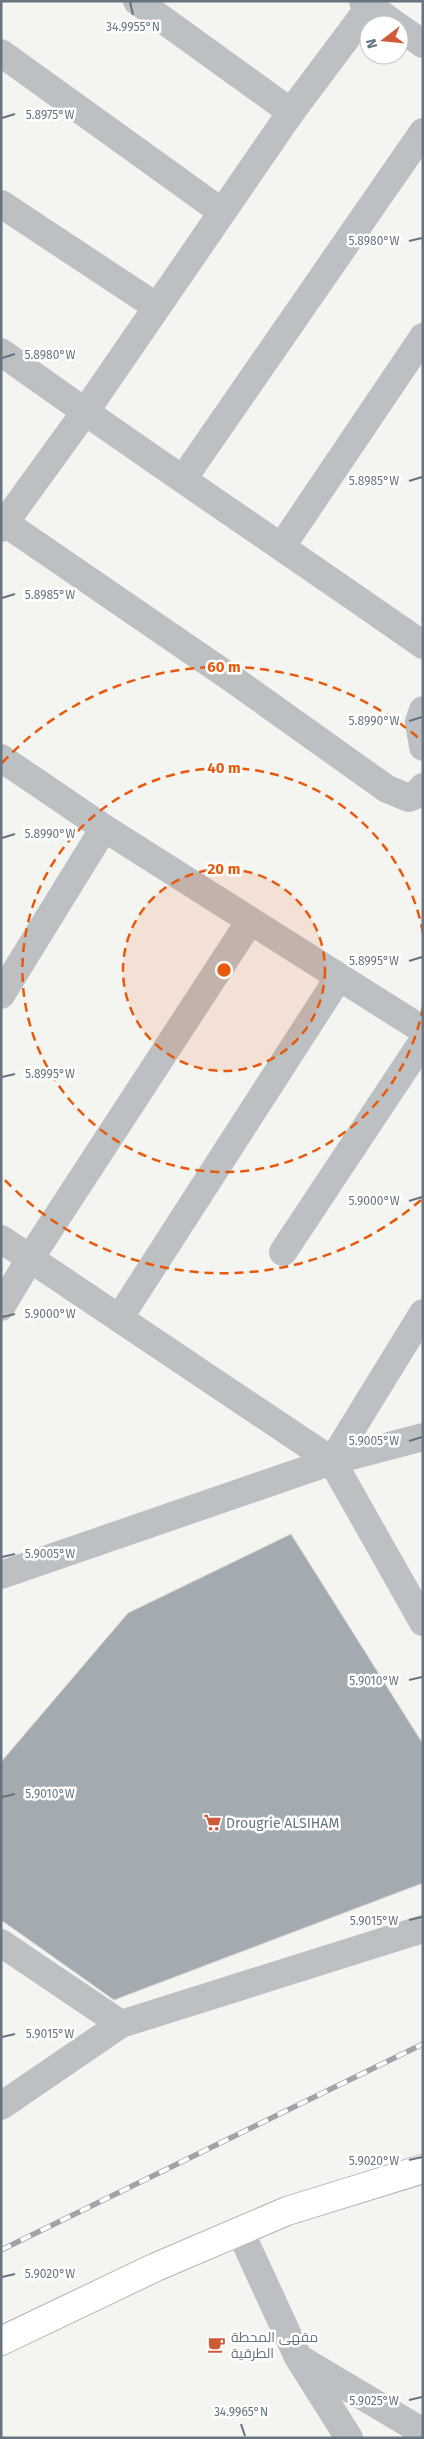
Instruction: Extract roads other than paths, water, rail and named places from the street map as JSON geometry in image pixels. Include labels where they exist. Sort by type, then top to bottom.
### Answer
[{"type":"main road","points":[[1,2341],[156,2267],[240,2230],[287,2211],[423,2169]]},
{"type":"street","points":[[136,1],[290,112]]},
{"type":"street","points":[[384,15],[369,3],[290,112],[85,412],[4,522],[234,680],[387,789],[409,798],[416,795],[423,787]]},
{"type":"street","points":[[409,34],[423,44]]},
{"type":"street","points":[[1,53],[222,212]]},
{"type":"street","points":[[183,479],[423,132]]},
{"type":"street","points":[[1,204],[157,307]]},
{"type":"street","points":[[282,546],[423,337]]},
{"type":"street","points":[[1,352],[423,646]]},
{"type":"street","points":[[423,710],[420,722],[423,747]]},
{"type":"street","points":[[1,758],[104,828],[423,1030]]},
{"type":"street","points":[[1,995],[104,828]]},
{"type":"street","points":[[1,1307],[31,1257],[250,920]]},
{"type":"street","points":[[120,1317],[339,977]]},
{"type":"street","points":[[283,1252],[423,1041]]},
{"type":"street","points":[[1,1239],[31,1257],[332,1461],[423,1622]]},
{"type":"street","points":[[332,1461],[423,1313]]},
{"type":"street","points":[[1,1575],[332,1461],[423,1437]]},
{"type":"street","points":[[1,2106],[121,2024],[423,1929]]},
{"type":"street","points":[[1,1943],[121,2024]]},
{"type":"street","points":[[240,2230],[298,2357],[349,2438]]},
{"type":"street","points":[[298,2357],[423,2432]]},
{"type":"railway","points":[[1,2250],[423,2044]]},
{"type":"place","name":"Drougrie ALSIHAM","points":[[212,1823]]},
{"type":"place","name":"مقهى المحطة الطرقية","points":[[217,2345]]}]
